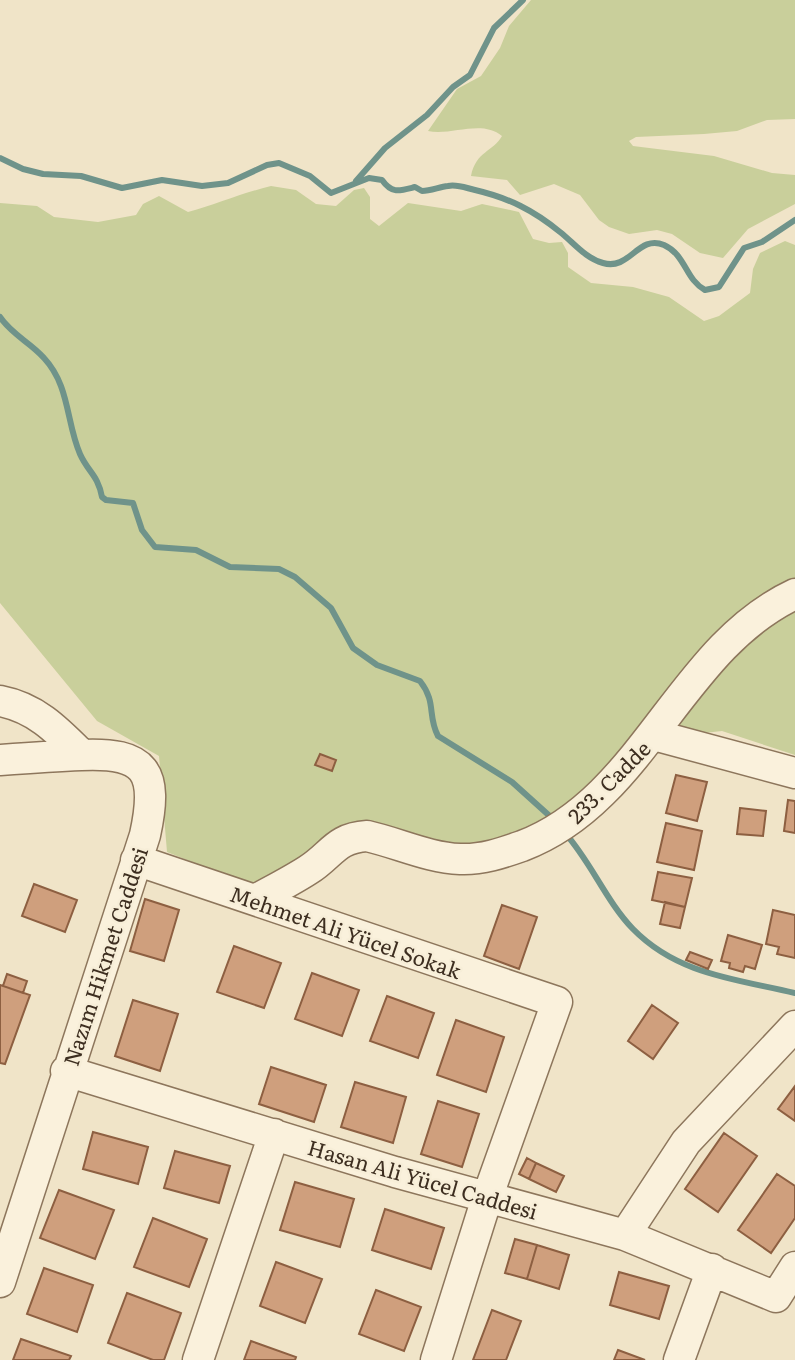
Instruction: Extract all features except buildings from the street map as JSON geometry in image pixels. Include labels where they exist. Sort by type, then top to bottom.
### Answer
[{"type":"street","name":"233. Cadde","points":[[256,900],[310,869],[336,844],[353,837],[368,836],[458,859],[478,859],[503,853],[561,827],[595,799],[654,735],[712,658],[756,617],[795,594]]},
{"type":"street","points":[[0,701],[23,705],[50,723],[82,755]]},
{"type":"street","name":"233. Cadde","points":[[654,735],[795,773]]},
{"type":"street","name":"Nazım Hikmet Caddesi","points":[[0,760],[121,755],[133,760],[148,780],[149,815],[0,1282]]},
{"type":"street","name":"Mehmet Ali Yücel Sokak","points":[[136,860],[557,1002],[487,1198]]},
{"type":"street","points":[[625,1235],[686,1142],[795,1026]]},
{"type":"street","name":"Hasan Ali Yücel Caddesi","points":[[66,1071],[487,1198],[625,1235],[776,1297],[795,1267]]},
{"type":"street","points":[[198,1360],[274,1134]]},
{"type":"street","points":[[436,1360],[487,1198]]},
{"type":"street","points":[[679,1360],[712,1269]]},
{"type":"green space","points":[[531,0],[795,0],[795,119],[767,120],[737,131],[636,137],[629,141],[633,146],[714,156],[772,173],[795,175],[795,204],[748,229],[723,258],[700,253],[672,234],[657,230],[629,234],[609,227],[599,220],[580,195],[554,184],[520,195],[507,180],[471,176],[477,161],[502,136],[494,131],[476,128],[428,131],[457,89],[481,76],[500,48],[509,26]]},
{"type":"green space","points":[[271,186],[296,190],[316,204],[336,206],[354,190],[364,188],[370,197],[370,219],[379,226],[408,203],[461,211],[482,204],[519,212],[533,239],[549,243],[562,242],[568,253],[568,267],[591,283],[633,287],[669,297],[704,321],[719,316],[750,293],[753,269],[760,253],[785,241],[795,245],[795,585],[543,829],[471,849],[358,823],[333,829],[301,859],[257,888],[167,852],[159,756],[97,721],[0,603],[0,203],[37,206],[54,217],[98,222],[136,215],[143,204],[159,196],[188,212]]},
{"type":"green space","points":[[795,605],[795,755],[722,731],[694,734],[670,729],[721,663]]},
{"type":"waterway","points":[[356,181],[385,148],[427,115],[453,87],[470,75],[494,28],[523,0]]},
{"type":"waterway","points":[[0,158],[23,169],[43,174],[81,176],[122,188],[162,180],[202,186],[228,183],[267,165],[279,163],[310,176],[331,193],[369,178],[382,180],[389,188],[396,190],[415,187],[425,191],[458,186],[499,197],[530,211],[585,254],[603,263],[620,262],[647,244],[664,245],[677,255],[693,280],[705,290],[719,287],[744,248],[762,242],[795,220]]},
{"type":"waterway","points":[[0,317],[10,329],[39,352],[59,380],[80,454],[98,484],[102,497],[106,500],[133,503],[142,530],[155,547],[196,550],[230,567],[279,569],[295,577],[331,608],[353,648],[377,665],[420,681],[428,696],[438,736],[512,782],[553,819]]},
{"type":"waterway","points":[[565,833],[623,918],[650,944],[688,966],[730,979],[795,993]]}]
